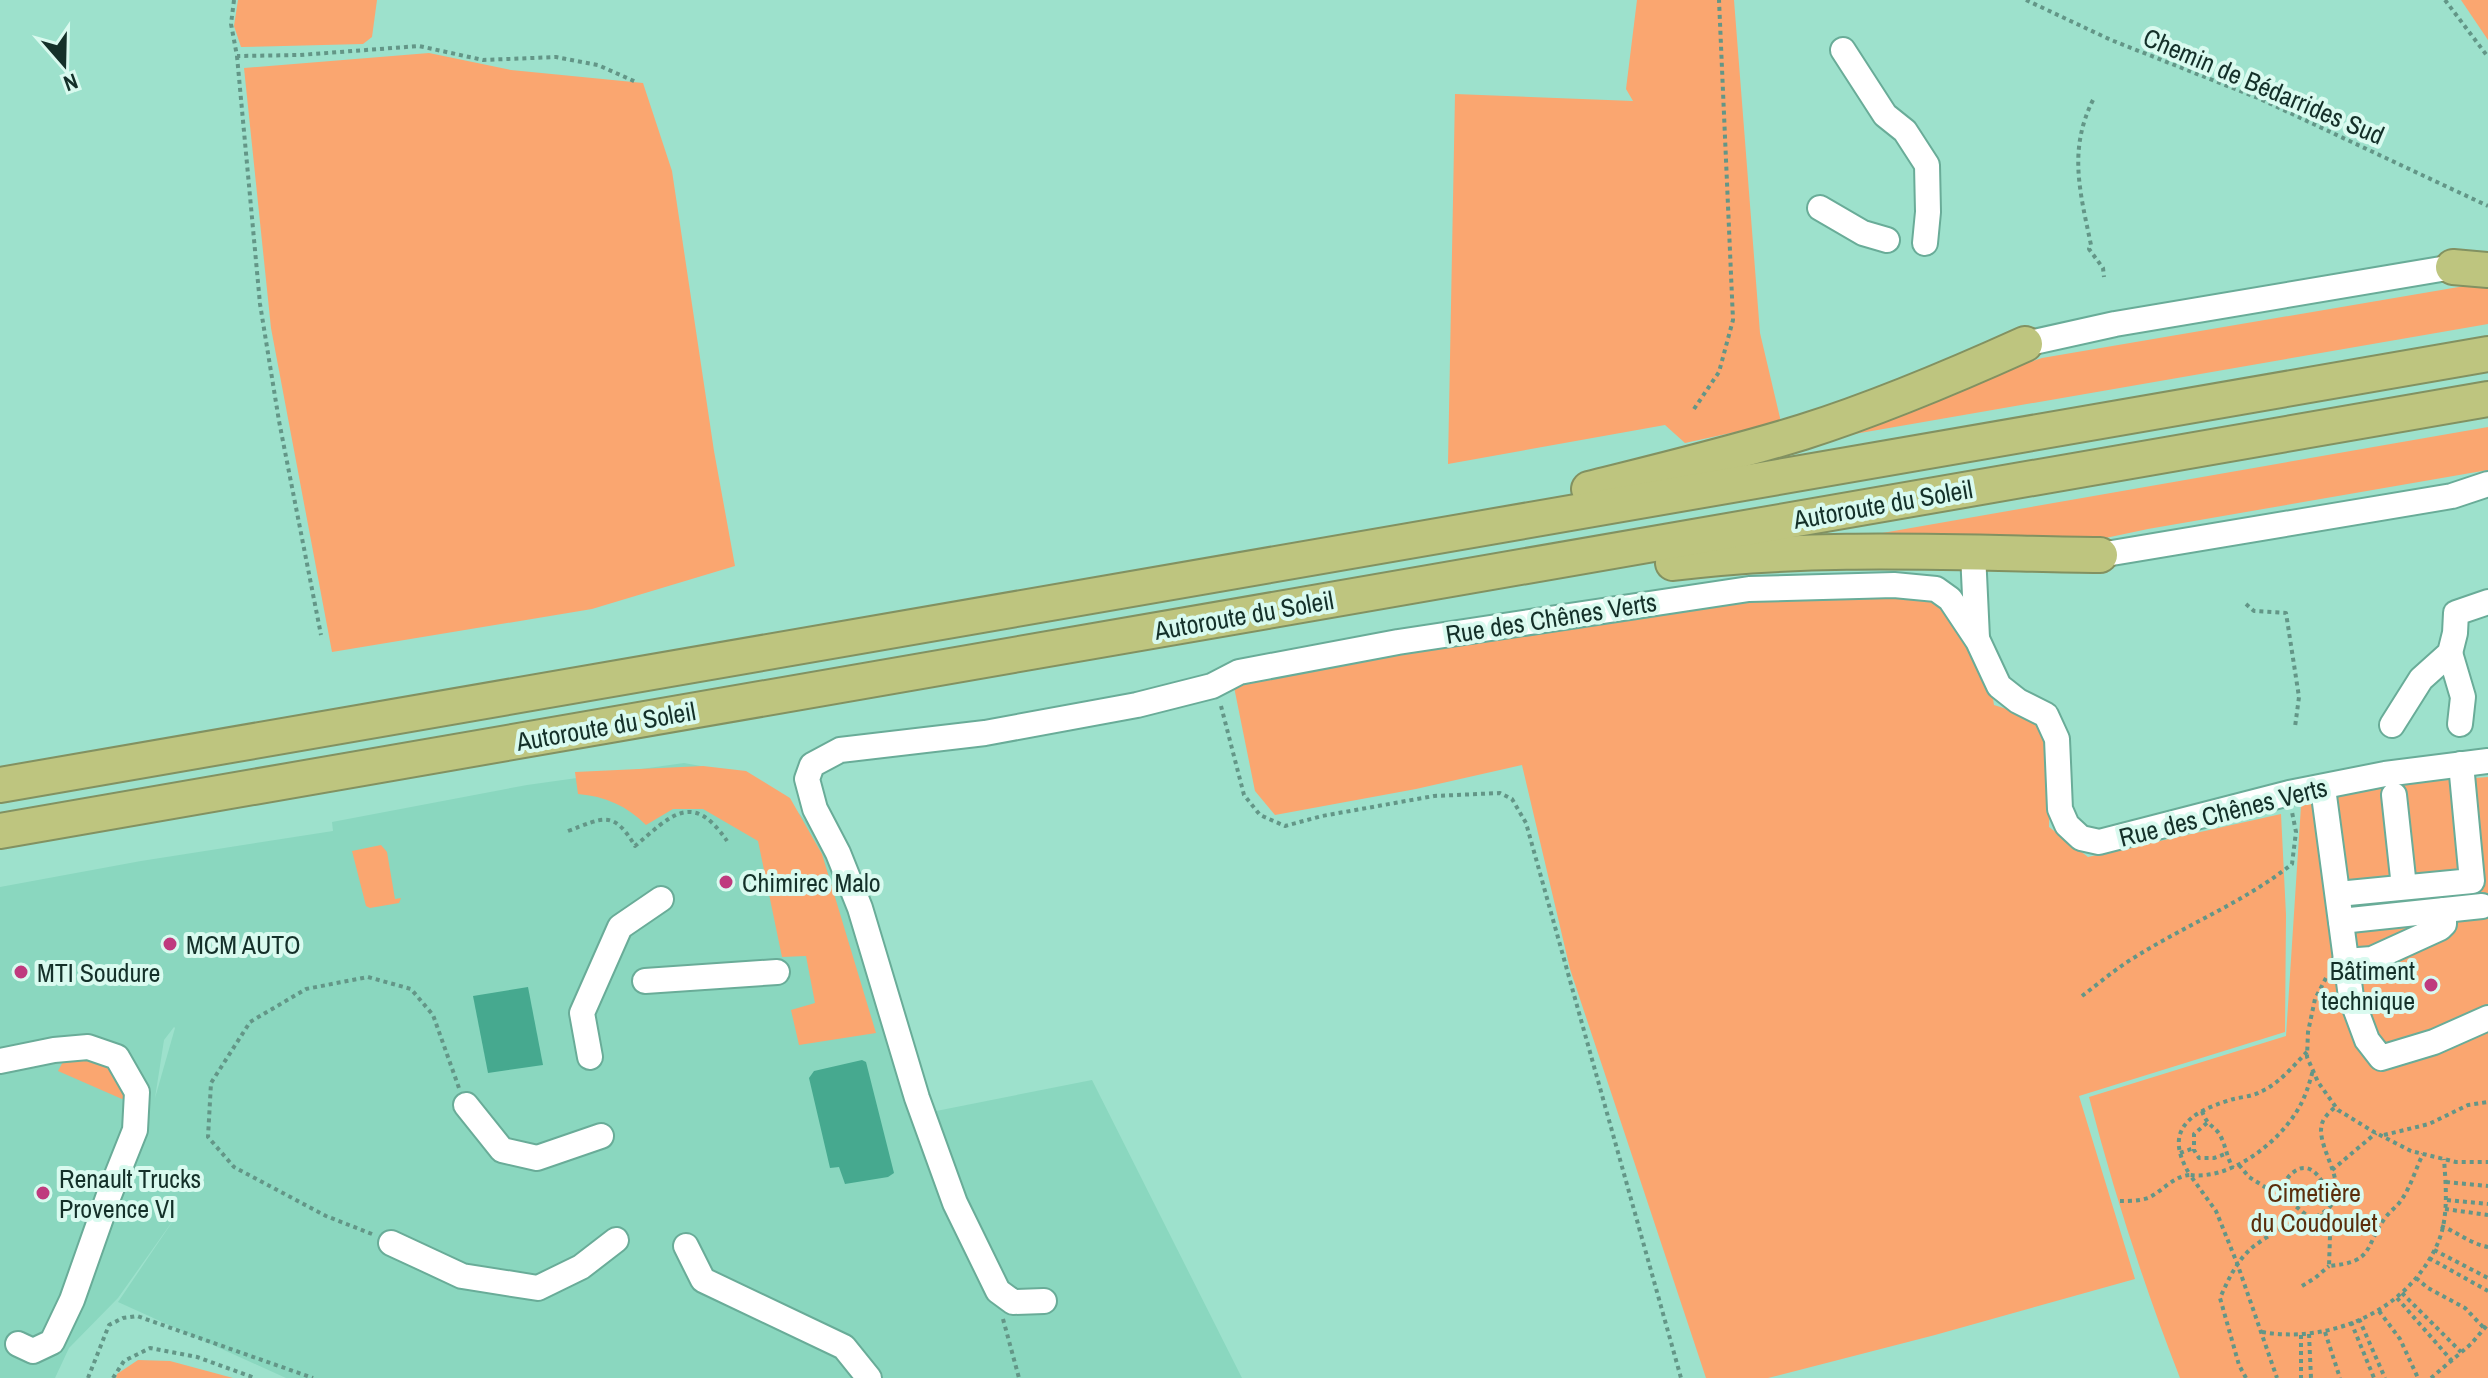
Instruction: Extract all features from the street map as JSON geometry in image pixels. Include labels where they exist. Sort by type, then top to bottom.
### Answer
[{"type":"highway","points":[[2453,267],[2488,270]]},
{"type":"highway","points":[[1468,531],[1588,489],[1805,431],[1945,380],[2025,344]]},
{"type":"highway","name":"Autoroute du Soleil","points":[[0,785],[2488,354]]},
{"type":"highway","name":"Autoroute du Soleil","points":[[0,831],[2488,399]]},
{"type":"highway","points":[[1474,576],[1633,568],[1728,556],[1798,552],[2100,555]]},
{"type":"street","points":[[1843,50],[1885,115],[1905,131],[1927,165],[1925,243]]},
{"type":"street","points":[[1820,208],[1863,233],[1887,240]]},
{"type":"street","points":[[2025,344],[2115,324],[2453,267]]},
{"type":"street","points":[[2100,555],[2452,496],[2488,484]]},
{"type":"street","points":[[1973,553],[1978,641]]},
{"type":"street","name":"Rue des Chênes Verts","points":[[998,1291],[955,1203],[917,1098],[860,908],[838,853],[815,809],[807,779],[812,765],[840,750],[985,733],[1137,705],[1212,686],[1239,672],[1383,644],[1749,589],[1894,585],[1936,589],[1950,599],[1978,641],[1999,686],[2018,701],[2046,715],[2057,739],[2060,809],[2067,825],[2081,838],[2099,842],[2289,793],[2385,774],[2488,761]]},
{"type":"street","points":[[2460,724],[2463,697],[2450,653],[2456,613],[2488,602]]},
{"type":"street","points":[[2392,725],[2421,679],[2450,653]]},
{"type":"street","points":[[2341,921],[2444,910],[2485,912],[2472,881],[2461,764]]},
{"type":"street","points":[[2323,788],[2351,997],[2367,1040],[2381,1058],[2434,1042],[2488,1018]]},
{"type":"street","points":[[2394,795],[2404,887]]},
{"type":"street","points":[[2338,894],[2472,881]]},
{"type":"street","points":[[590,1057],[582,1013],[620,927],[661,899]]},
{"type":"street","points":[[2345,961],[2372,959],[2440,928],[2444,924],[2444,910]]},
{"type":"street","points":[[645,981],[777,972]]},
{"type":"street","points":[[0,1061],[88,1047],[117,1057],[137,1092],[135,1130],[72,1300],[52,1342],[33,1351],[18,1344]]},
{"type":"street","points":[[466,1105],[502,1150],[537,1158],[601,1136]]},
{"type":"street","points":[[391,1243],[462,1276],[538,1288],[581,1267],[616,1240]]},
{"type":"street","points":[[686,1246],[703,1280],[844,1347],[869,1378]]},
{"type":"street","points":[[998,1291],[1013,1302],[1044,1301]]},
{"type":"path","points":[[234,0],[231,24],[237,56],[260,304],[282,437],[321,635]]},
{"type":"path","points":[[1694,409],[1719,372],[1733,320],[1719,0]]},
{"type":"path","name":"Chemin de Bédarrides Sud","points":[[2026,0],[2111,40],[2258,98],[2488,206]]},
{"type":"path","points":[[2445,0],[2488,57]]},
{"type":"path","points":[[237,56],[300,55],[419,46],[483,60],[556,57],[598,65],[636,82]]},
{"type":"path","points":[[2093,100],[2080,138],[2077,177],[2091,245],[2089,249],[2103,268],[2104,277]]},
{"type":"path","points":[[2246,604],[2254,611],[2286,613],[2299,697],[2295,727]]},
{"type":"path","points":[[1212,686],[1219,699],[1244,795],[1260,815],[1285,826],[1322,816],[1434,796],[1500,793],[1512,799],[1526,823],[1681,1378]]},
{"type":"path","points":[[2082,996],[2130,960],[2272,880],[2292,864],[2296,832],[2289,793]]},
{"type":"path","points":[[568,831],[602,818],[617,823],[635,846],[672,815],[684,811],[701,815],[718,828],[727,841]]},
{"type":"path","points":[[2345,961],[2333,967],[2319,989],[2308,1032],[2307,1052],[2318,1082],[2336,1106],[2379,1135],[2411,1151],[2456,1162],[2488,1162]]},
{"type":"path","points":[[391,1243],[326,1216],[234,1167],[208,1137],[211,1083],[250,1022],[306,989],[368,977],[411,989],[433,1015],[466,1105]]},
{"type":"path","points":[[2277,1378],[2216,1211],[2190,1175],[2180,1153],[2178,1135],[2185,1124],[2202,1111],[2260,1093],[2280,1080],[2307,1052]]},
{"type":"path","points":[[2120,1201],[2150,1197],[2182,1175],[2203,1176],[2236,1166],[2272,1141],[2295,1114],[2305,1097],[2313,1070]]},
{"type":"path","points":[[2332,1170],[2379,1135],[2429,1124],[2468,1105],[2488,1102]]},
{"type":"path","points":[[2246,1378],[2239,1365],[2220,1298],[2237,1263],[2253,1247],[2274,1233],[2321,1214],[2334,1201],[2335,1184],[2322,1128],[2323,1121],[2336,1106]]},
{"type":"path","points":[[2202,1111],[2207,1123],[2221,1138],[2225,1154],[2236,1166],[2265,1187],[2279,1192],[2311,1219]]},
{"type":"path","points":[[2207,1123],[2194,1134],[2194,1148],[2199,1158],[2225,1154]]},
{"type":"path","points":[[2180,1153],[2194,1148]]},
{"type":"path","points":[[2302,1286],[2329,1266],[2360,1259],[2370,1249],[2384,1219],[2402,1199],[2423,1154]]},
{"type":"path","points":[[2262,1332],[2284,1336],[2325,1332],[2379,1311],[2397,1298],[2415,1278],[2438,1243],[2447,1200],[2444,1159]]},
{"type":"path","points":[[2279,1192],[2290,1174],[2300,1169],[2309,1168],[2321,1180],[2335,1184]]},
{"type":"path","points":[[2446,1182],[2488,1186]]},
{"type":"path","points":[[2447,1200],[2488,1204]]},
{"type":"path","points":[[2473,1213],[2475,1203]]},
{"type":"path","points":[[2445,1209],[2488,1215]]},
{"type":"path","points":[[2321,1214],[2330,1236],[2329,1266]]},
{"type":"path","points":[[2441,1226],[2488,1247]]},
{"type":"path","points":[[2434,1250],[2486,1277],[2479,1286]]},
{"type":"path","points":[[2429,1258],[2488,1291]]},
{"type":"path","points":[[2453,1272],[2458,1263]]},
{"type":"path","points":[[2415,1278],[2465,1308],[2486,1326],[2431,1378]]},
{"type":"path","points":[[998,1291],[1006,1335],[1019,1378]]},
{"type":"path","points":[[2402,1293],[2461,1352]]},
{"type":"path","points":[[2397,1298],[2452,1361]]},
{"type":"path","points":[[2379,1311],[2400,1339],[2418,1378]]},
{"type":"path","points":[[2415,1318],[2420,1311]]},
{"type":"path","points":[[88,1378],[109,1325],[137,1316],[313,1378]]},
{"type":"path","points":[[2359,1319],[2385,1378]]},
{"type":"path","points":[[2351,1322],[2373,1377],[2383,1371]]},
{"type":"path","points":[[2325,1332],[2340,1378]]},
{"type":"path","points":[[2434,1340],[2441,1332]]},
{"type":"path","points":[[2309,1334],[2311,1378]]},
{"type":"path","points":[[2301,1335],[2301,1378]]},
{"type":"path","points":[[2362,1349],[2371,1345]]},
{"type":"path","points":[[113,1378],[124,1361],[150,1348],[197,1357],[255,1378]]},
{"type":"path","points":[[2301,1362],[2310,1363]]},
{"type":"shaded area","name":"Chimirec Malo","points":[[684,763],[745,774],[788,801],[811,827],[830,857],[911,1116],[1092,1080],[1242,1378],[286,1378],[118,1302],[179,1212],[118,1298],[69,1348],[55,1378],[0,1378],[0,887],[333,831],[332,822],[527,785]],"holes":[[[175,1028],[155,1098],[164,1040]]]},
{"type":"shaded area","points":[[2466,891],[2467,899],[2359,912],[2358,901]]},
{"type":"shaded area","points":[[528,987],[543,1065],[488,1073],[473,996]]},
{"type":"shaded area","points":[[862,1060],[866,1062],[894,1173],[888,1177],[845,1184],[839,1167],[830,1168],[809,1078],[814,1071]]},
{"type":"green space","points":[[238,0],[377,0],[372,37],[363,44],[241,47],[234,26]]},
{"type":"green space","points":[[1637,0],[1734,0],[1760,333],[1781,422],[1685,443],[1665,425],[1448,464],[1455,94],[1633,101],[1626,89]]},
{"type":"green space","points":[[2461,0],[2488,0],[2488,40]]},
{"type":"green space","points":[[429,53],[511,70],[643,83],[672,171],[714,451],[735,566],[592,609],[332,652],[271,328],[244,68]]},
{"type":"green space","points":[[2488,282],[2488,324],[1820,440],[2042,358]]},
{"type":"green space","points":[[2488,427],[2488,470],[2148,529],[2063,547],[1848,539]]},
{"type":"green space","points":[[1952,592],[1983,637],[1994,705],[2029,716],[2051,738],[2049,827],[2088,857],[2281,814],[2286,915],[2285,1032],[2079,1096],[2135,1279],[1768,1378],[1706,1378],[1570,969],[1522,765],[1416,789],[1275,815],[1255,791],[1233,682],[1682,609],[1751,593]]},
{"type":"green space","points":[[703,766],[746,771],[790,798],[822,854],[876,1033],[799,1045],[791,1010],[815,1003],[806,956],[782,957],[758,841],[703,809],[673,809],[646,825],[615,803],[578,794],[575,772]]},
{"type":"green space","name":"Cimetière du Coudoulet","points":[[2488,777],[2488,1378],[2180,1378],[2130,1239],[2089,1097],[2286,1036],[2301,806],[2364,790]]},
{"type":"green space","points":[[381,845],[387,852],[395,899],[401,898],[399,903],[370,908],[366,906],[352,851]]},
{"type":"green space","points":[[81,1053],[116,1070],[127,1098],[122,1099],[58,1071],[64,1060]]},
{"type":"green space","points":[[138,1360],[170,1361],[233,1378],[116,1378],[117,1374]]},
{"type":"place","name":"Chimirec Malo","points":[[726,882]]},
{"type":"place","name":"MCM AUTO","points":[[170,944]]},
{"type":"place","name":"MTI Soudure","points":[[21,972]]},
{"type":"place","name":"Bâtiment technique","points":[[2431,985]]},
{"type":"place","name":"Renault Trucks Provence VI","points":[[43,1193]]}]
